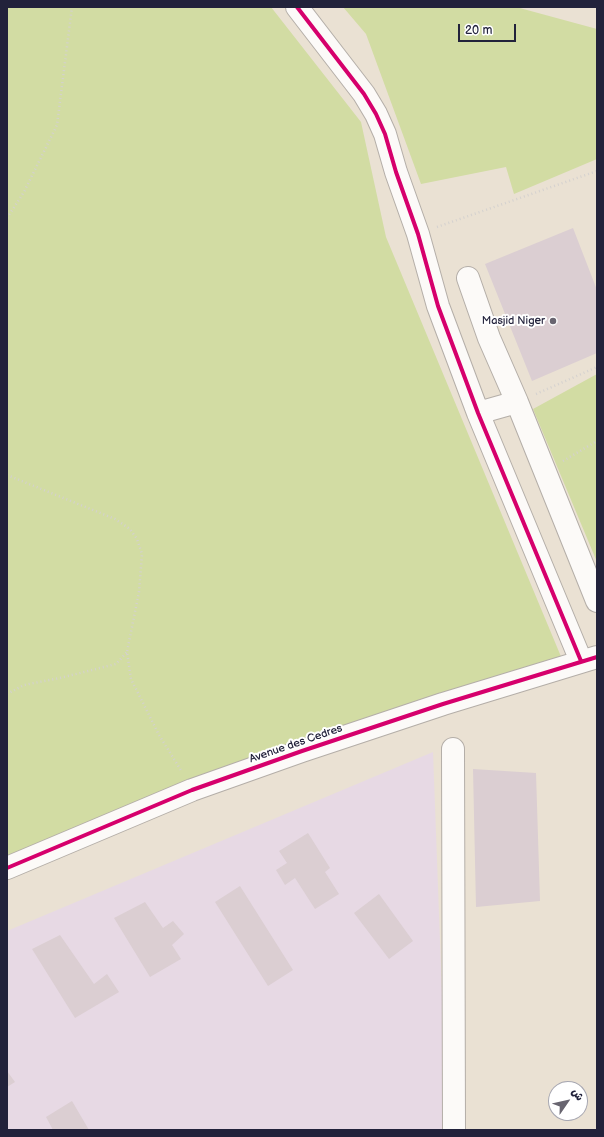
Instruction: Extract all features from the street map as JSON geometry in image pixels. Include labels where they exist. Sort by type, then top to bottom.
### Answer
[{"type":"street","points":[[297,7],[364,94],[376,114],[385,134],[396,172],[418,234],[438,306],[478,413],[589,659]]},
{"type":"street","points":[[468,278],[489,338],[517,402],[597,601]]},
{"type":"street","points":[[478,413],[517,402]]},
{"type":"street","name":"Avenue des Cedres","points":[[7,868],[192,790],[365,730],[589,659]]},
{"type":"street","points":[[453,749],[454,1130]]},
{"type":"path","points":[[7,218],[24,192],[57,124],[72,7]]},
{"type":"path","points":[[418,234],[597,171]]},
{"type":"path","points":[[517,402],[597,368]]},
{"type":"path","points":[[560,463],[597,441]]},
{"type":"path","points":[[7,475],[115,519],[130,529],[136,539],[142,554],[139,592],[127,652],[131,679],[159,735],[179,766],[192,790]]},
{"type":"path","points":[[7,694],[24,685],[116,664],[127,652]]},
{"type":"shaded area","points":[[433,752],[447,1130],[7,1130],[7,931]]},
{"type":"green space","points":[[7,7],[271,7],[361,122],[386,237],[562,659],[7,865]]},
{"type":"green space","points":[[343,7],[516,7],[597,29],[597,159],[514,194],[506,167],[421,184],[366,34]]},
{"type":"green space","points":[[597,374],[597,562],[533,409]]},
{"type":"building","name":"Masjid Niger","points":[[573,228],[597,290],[597,353],[532,381],[485,264]]},
{"type":"building","points":[[473,769],[536,773],[540,901],[476,907]]},
{"type":"building","points":[[308,833],[330,868],[325,872],[339,894],[315,909],[295,878],[285,885],[276,870],[287,863],[279,851]]},
{"type":"building","points":[[240,886],[293,970],[268,986],[215,902]]},
{"type":"building","points":[[379,894],[413,941],[389,959],[354,913]]},
{"type":"building","points":[[145,902],[163,928],[173,921],[184,934],[172,945],[181,959],[150,977],[114,918]]},
{"type":"building","points":[[60,935],[94,984],[107,974],[119,992],[75,1018],[32,949]]},
{"type":"building","points":[[7,1071],[15,1082],[7,1087]]},
{"type":"building","points":[[72,1101],[89,1130],[53,1130],[46,1117]]},
{"type":"cycle path","points":[[297,7],[364,94],[376,114],[385,134],[396,172],[418,234],[438,306],[478,413],[581,661]]},
{"type":"cycle path","points":[[7,868],[192,790],[302,751],[443,704],[597,657]]},
{"type":"place","name":"Masjid Niger","points":[[553,321]]}]
